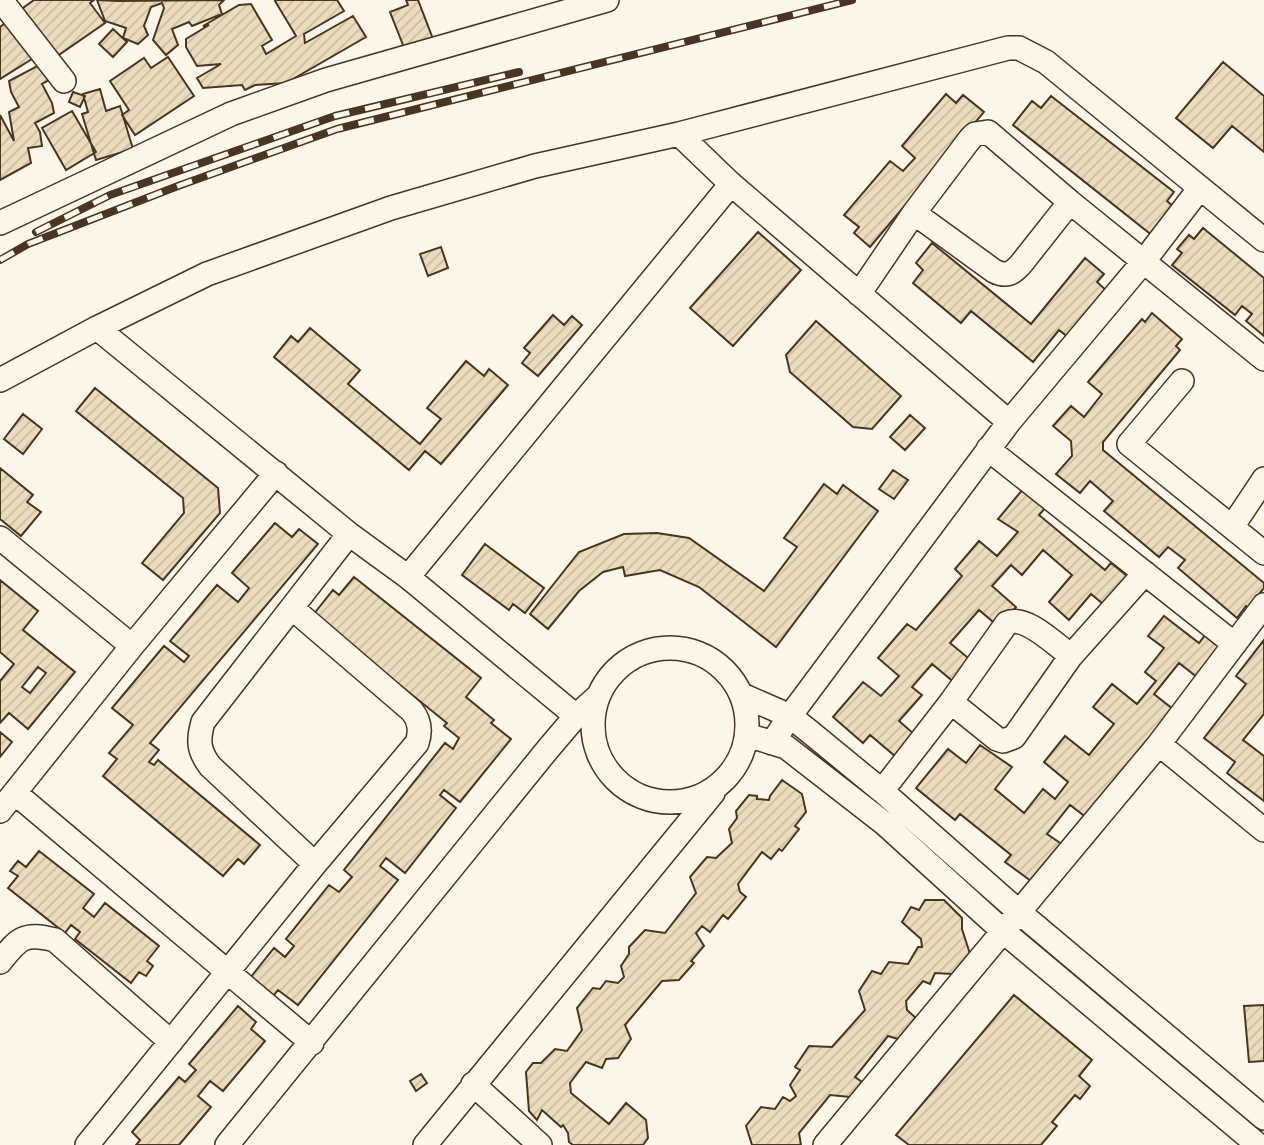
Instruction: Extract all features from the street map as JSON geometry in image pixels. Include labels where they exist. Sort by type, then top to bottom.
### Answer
[{"type":"street","points":[[1,0],[64,80]]},
{"type":"street","points":[[0,223],[231,114],[326,80],[607,0]]},
{"type":"street","points":[[0,380],[207,274],[391,208],[535,166],[679,134],[1009,48],[1020,48],[1046,62],[1264,240]]},
{"type":"street","points":[[859,294],[914,213],[975,134],[988,132],[1264,359]]},
{"type":"street","points":[[679,134],[731,184],[1009,422]]},
{"type":"street","points":[[408,577],[731,184]]},
{"type":"street","points":[[772,743],[988,449],[1144,261],[1200,188]]},
{"type":"street","points":[[914,213],[994,271],[1007,275],[1013,273],[1021,264],[1070,202]]},
{"type":"street","points":[[97,328],[349,534],[408,577],[576,716]]},
{"type":"street","points":[[1182,381],[1129,444],[1264,554]]},
{"type":"street","points":[[988,449],[1233,643]]},
{"type":"street","points":[[0,811],[132,646],[276,473]]},
{"type":"street","points":[[1232,527],[1264,480]]},
{"type":"street","points":[[315,864],[210,766],[198,743],[203,722],[349,534]]},
{"type":"street","points":[[0,538],[132,646]]},
{"type":"street","points":[[950,702],[997,738],[1008,740],[1014,737],[1071,656],[1146,573]]},
{"type":"street","points":[[832,1143],[1159,744],[1264,605]]},
{"type":"street","points":[[87,1145],[226,972],[417,743],[419,728],[412,711],[292,608]]},
{"type":"street","points":[[882,791],[1010,621],[1027,624],[1071,656]]},
{"type":"street","points":[[425,1145],[734,770],[744,750],[748,720],[742,695],[727,673],[707,657],[682,649],[656,649],[632,657],[611,674],[598,696],[592,721],[595,746],[606,769],[624,788],[647,800],[672,803],[697,798],[718,787]]},
{"type":"street","points":[[742,695],[790,716],[882,791],[1019,912],[1264,1118]]},
{"type":"street","points":[[228,1145],[576,716],[598,696]]},
{"type":"street","points":[[747,735],[786,747],[884,824],[1004,932],[1258,1145]]},
{"type":"street","points":[[1159,744],[1264,830]]},
{"type":"street","points":[[15,793],[312,1043]]},
{"type":"street","points":[[0,962],[17,941],[28,936],[55,940],[171,1042]]},
{"type":"street","points":[[473,1084],[540,1145]]},
{"type":"building","points":[[34,0],[94,0],[90,3],[105,23],[50,61],[16,13]]},
{"type":"building","points":[[97,0],[224,0],[219,5],[222,14],[192,26],[189,22],[172,29],[178,45],[166,55],[153,40],[164,8],[162,3],[151,7],[144,26],[148,35],[138,44],[123,38],[126,28],[105,21]]},
{"type":"building","points":[[337,0],[344,11],[304,34],[305,43],[353,16],[366,37],[286,83],[255,85],[245,90],[242,85],[203,88],[197,78],[221,64],[197,66],[186,47],[186,39],[239,5],[251,4],[272,40],[262,46],[266,54],[296,36],[275,1]]},
{"type":"building","points":[[406,0],[418,0],[433,39],[405,50],[390,12],[408,5]]},
{"type":"building","points":[[8,21],[32,59],[0,79],[0,27]]},
{"type":"building","points":[[113,29],[127,42],[113,57],[99,44]]},
{"type":"building","points":[[168,57],[194,96],[135,135],[122,115],[129,110],[110,81],[144,58],[151,68]]},
{"type":"building","points":[[1223,62],[1264,96],[1264,152],[1232,126],[1213,148],[1176,118]]},
{"type":"building","points":[[41,64],[49,80],[42,84],[54,113],[35,123],[40,132],[42,146],[28,148],[31,163],[0,180],[0,115],[14,141],[9,112],[19,107],[9,81]]},
{"type":"building","points":[[100,89],[106,111],[120,106],[133,149],[96,160],[82,114],[88,112],[83,94]]},
{"type":"building","points":[[73,92],[85,96],[80,107],[69,102]]},
{"type":"building","points":[[946,94],[956,103],[963,95],[984,112],[870,247],[854,233],[859,227],[844,215],[890,161],[903,171],[915,158],[902,146]]},
{"type":"building","points":[[1051,96],[1174,192],[1167,201],[1175,208],[1153,236],[1013,125],[1032,101],[1041,108]]},
{"type":"building","points":[[72,111],[96,152],[66,170],[42,128]]},
{"type":"building","points":[[1203,228],[1264,278],[1264,336],[1246,321],[1252,314],[1242,306],[1235,315],[1172,265],[1182,253],[1177,249],[1189,235],[1194,239]]},
{"type":"building","points":[[758,232],[801,270],[733,346],[690,308]]},
{"type":"building","points":[[932,243],[1031,324],[1085,258],[1104,274],[1097,282],[1107,291],[1069,338],[1059,330],[1033,362],[971,311],[961,323],[913,283],[923,270],[916,263]]},
{"type":"building","points":[[441,247],[448,268],[428,276],[420,254]]},
{"type":"building","points":[[1152,313],[1182,339],[1176,346],[1180,350],[1103,442],[1103,450],[1264,583],[1259,594],[1261,597],[1250,610],[1246,606],[1237,618],[1178,568],[1185,560],[1168,547],[1159,557],[1104,511],[1113,501],[1090,481],[1080,493],[1056,474],[1072,456],[1071,441],[1053,426],[1071,406],[1084,417],[1102,394],[1088,382],[1142,319],[1145,322]]},
{"type":"building","points":[[553,315],[564,325],[572,316],[582,325],[538,376],[522,363],[530,353],[524,348]]},
{"type":"building","points":[[816,321],[901,396],[872,429],[853,427],[790,372],[786,355]]},
{"type":"building","points":[[310,328],[360,370],[348,384],[420,444],[441,419],[427,408],[466,361],[484,376],[489,369],[508,385],[441,464],[425,451],[409,470],[274,357],[291,336],[298,342]]},
{"type":"building","points":[[95,388],[218,488],[220,513],[163,580],[142,563],[184,513],[183,498],[76,411]]},
{"type":"building","points":[[23,414],[42,429],[23,454],[4,439]]},
{"type":"building","points":[[910,415],[925,428],[905,450],[890,437]]},
{"type":"building","points":[[0,468],[33,495],[27,502],[41,512],[21,536],[0,519]]},
{"type":"building","points":[[893,470],[908,480],[894,499],[879,489]]},
{"type":"building","points":[[824,484],[837,494],[843,485],[878,511],[776,647],[699,587],[660,570],[625,576],[623,567],[603,572],[579,591],[548,629],[530,614],[579,552],[624,534],[657,533],[689,538],[764,591],[797,547],[784,538]]},
{"type":"building","points":[[1024,488],[1046,507],[1039,515],[1105,570],[1111,563],[1132,580],[1108,608],[1091,594],[1069,620],[1049,602],[1072,575],[1043,550],[1022,575],[1011,565],[992,586],[1016,607],[999,627],[979,610],[950,643],[973,662],[955,683],[932,664],[912,687],[922,695],[899,721],[914,734],[895,756],[870,735],[863,743],[833,717],[863,682],[881,696],[899,676],[878,658],[907,624],[916,630],[962,576],[955,569],[979,541],[997,556],[1018,532],[998,519]]},
{"type":"building","points":[[275,523],[292,537],[299,529],[318,544],[150,743],[159,750],[149,762],[154,765],[158,760],[260,845],[244,864],[238,859],[223,876],[103,776],[117,759],[109,753],[133,725],[112,708],[164,646],[184,662],[189,656],[170,641],[217,585],[238,602],[249,588],[232,573]]},
{"type":"building","points":[[485,544],[544,588],[525,613],[513,604],[509,610],[462,575]]},
{"type":"building","points":[[354,577],[481,678],[466,697],[494,720],[491,723],[511,739],[460,802],[444,790],[440,795],[456,808],[405,873],[386,858],[380,866],[398,880],[298,1005],[278,990],[273,996],[250,978],[274,948],[285,957],[294,946],[286,939],[329,885],[339,892],[352,877],[344,870],[445,743],[453,749],[459,738],[444,726],[447,723],[313,615],[333,590],[339,595]]},
{"type":"building","points":[[0,580],[38,611],[23,630],[75,672],[28,729],[9,713],[0,723],[0,681],[14,664],[0,652]],"holes":[[[38,667],[46,673],[30,693],[22,687]]]},
{"type":"building","points":[[1164,616],[1199,643],[1206,634],[1226,651],[1202,681],[1179,663],[1154,694],[1174,710],[1087,818],[1070,805],[1047,834],[1066,847],[1035,884],[1005,862],[1011,855],[960,814],[955,820],[916,788],[948,749],[966,763],[980,745],[1012,767],[995,789],[1024,813],[1043,789],[1055,799],[1068,782],[1044,762],[1065,736],[1089,755],[1114,724],[1093,707],[1112,684],[1137,704],[1156,681],[1145,672],[1164,648],[1148,636]]},
{"type":"building","points":[[1264,640],[1264,714],[1243,740],[1264,756],[1264,801],[1227,773],[1235,762],[1204,738],[1246,684],[1236,676]]},
{"type":"building","points":[[0,732],[12,742],[0,757]]},
{"type":"building","points":[[782,780],[802,794],[806,812],[795,826],[799,829],[782,851],[779,849],[771,859],[762,852],[738,884],[740,892],[746,897],[728,919],[723,915],[710,932],[702,926],[696,933],[704,946],[691,961],[694,963],[679,980],[662,981],[625,1025],[631,1039],[618,1058],[606,1059],[602,1068],[586,1062],[570,1083],[571,1093],[609,1124],[626,1103],[646,1120],[648,1138],[643,1145],[573,1145],[569,1142],[563,1125],[561,1127],[542,1110],[537,1120],[529,1111],[526,1072],[533,1063],[541,1063],[555,1049],[567,1051],[582,1030],[577,1008],[593,988],[600,989],[606,981],[618,983],[624,977],[621,966],[629,954],[629,947],[645,930],[665,933],[696,893],[690,877],[707,857],[716,858],[732,843],[729,829],[737,818],[736,811],[749,795],[769,800]]},
{"type":"building","points":[[39,851],[94,894],[83,908],[94,917],[105,903],[159,946],[147,961],[153,966],[146,976],[139,972],[131,983],[75,939],[80,932],[71,925],[65,933],[8,888],[18,876],[10,871],[18,861],[26,867]]},
{"type":"building","points":[[925,900],[944,900],[962,918],[962,929],[970,954],[952,974],[935,973],[930,984],[923,981],[906,1001],[907,1010],[916,1018],[898,1039],[888,1036],[855,1077],[862,1082],[850,1097],[830,1095],[799,1133],[801,1145],[752,1145],[746,1126],[761,1107],[775,1109],[783,1097],[790,1101],[796,1096],[790,1085],[800,1070],[795,1067],[809,1046],[832,1047],[865,1010],[859,991],[872,971],[881,974],[889,962],[908,964],[918,947],[922,947],[921,939],[902,922],[911,907],[919,910]]},
{"type":"building","points":[[1014,995],[1092,1060],[1079,1076],[1090,1086],[1080,1099],[1075,1095],[1052,1122],[1057,1126],[1041,1145],[909,1145],[896,1135]]},
{"type":"building","points":[[1264,1005],[1264,1061],[1249,1062],[1244,1006]]},
{"type":"building","points":[[238,1006],[256,1022],[251,1029],[265,1041],[223,1091],[210,1081],[198,1096],[211,1107],[179,1145],[136,1145],[140,1140],[132,1132],[179,1077],[185,1082],[196,1070],[189,1064]]},
{"type":"building","points":[[421,1074],[427,1083],[416,1091],[410,1081]]},
{"type":"railway","points":[[0,260],[28,244],[337,129],[852,0]]},
{"type":"railway","points":[[36,232],[110,195],[335,116],[519,72]]}]
